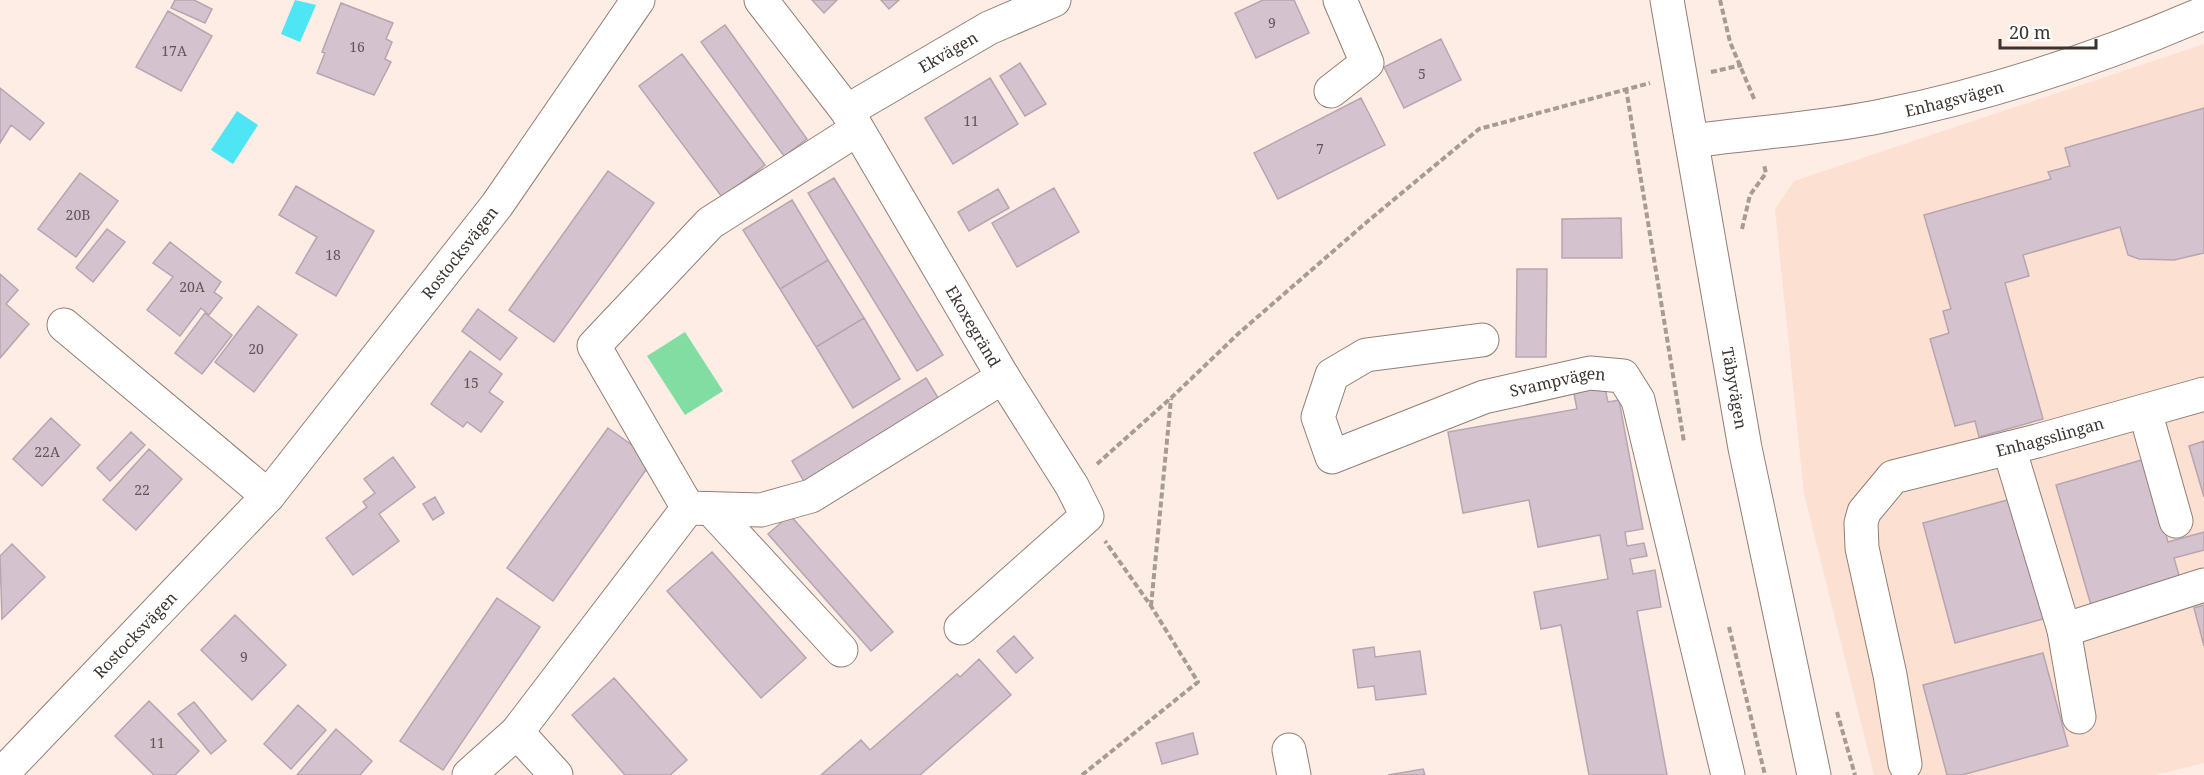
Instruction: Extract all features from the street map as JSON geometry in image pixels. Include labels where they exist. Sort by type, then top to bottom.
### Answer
[{"type":"street","name":"Rostocksvägen","points":[[1,775],[268,496],[497,205],[638,0]]},
{"type":"street","name":"Ekoxegränd","points":[[761,0],[851,121],[1003,377],[1072,486],[1087,516]]},
{"type":"street","name":"Ekvägen","points":[[699,509],[594,346],[710,223],[851,121],[989,28],[1054,0]]},
{"type":"street","points":[[1331,92],[1367,63],[1340,0]]},
{"type":"street","name":"Täbyvägen","points":[[1667,0],[1744,448],[1814,775]]},
{"type":"street","name":"Enhagsvägen","points":[[1692,141],[1881,116],[2025,81],[2131,45],[2204,13]]},
{"type":"street","points":[[64,325],[268,496]]},
{"type":"street","name":"Svampvägen","points":[[1482,339],[1366,356],[1332,375],[1318,417],[1332,457],[1484,397],[1590,373],[1623,376],[1638,400],[1728,775]]},
{"type":"street","points":[[699,509],[761,510],[811,496],[1003,377]]},
{"type":"street","name":"Enhagsslingan","points":[[1905,764],[1890,675],[1861,537],[1864,512],[1893,477],[2009,448],[2204,394]]},
{"type":"street","points":[[2145,411],[2176,521]]},
{"type":"street","points":[[2009,448],[2064,630],[2079,717]]},
{"type":"street","points":[[699,509],[841,650]]},
{"type":"street","points":[[469,775],[517,732],[699,509]]},
{"type":"street","points":[[961,628],[1087,516]]},
{"type":"street","points":[[2064,630],[2204,585]]},
{"type":"street","points":[[517,732],[556,775]]},
{"type":"path","points":[[1720,0],[1730,42],[1754,95],[1766,173],[1750,195],[1742,224],[1743,236]]},
{"type":"path","points":[[1713,71],[1742,65]]},
{"type":"path","points":[[1072,486],[1171,399],[1239,333],[1368,220],[1479,129],[1626,88],[1656,82]]},
{"type":"path","points":[[1626,88],[1686,451]]},
{"type":"path","points":[[1151,606],[1171,399]]},
{"type":"path","points":[[1082,775],[1198,682],[1151,606],[1087,516]]},
{"type":"path","points":[[1728,625],[1765,775]]},
{"type":"path","points":[[1836,708],[1855,775]]},
{"type":"shaded area","points":[[2204,44],[2204,763],[2155,775],[1874,775],[1804,494],[1775,209],[1794,181]]},
{"type":"green space","points":[[685,332],[723,391],[685,415],[647,356]]},
{"type":"water","points":[[295,0],[316,5],[300,42],[281,34]]},
{"type":"water","points":[[237,111],[258,125],[233,164],[211,150]]},
{"type":"building","points":[[175,0],[194,0],[212,9],[205,23],[171,8]]},
{"type":"building","points":[[812,0],[837,0],[824,13]]},
{"type":"building","points":[[881,0],[899,0],[889,9]]},
{"type":"building","points":[[1263,0],[1294,0],[1309,33],[1256,58],[1235,13]]},
{"type":"building","points":[[341,3],[393,23],[386,39],[392,42],[385,59],[391,62],[374,95],[317,73],[325,53],[322,52]]},
{"type":"building","points":[[168,11],[212,36],[181,91],[136,67]]},
{"type":"building","points":[[725,25],[807,139],[784,156],[701,42]]},
{"type":"building","points":[[1441,39],[1461,80],[1404,108],[1384,67]]},
{"type":"building","points":[[682,54],[765,165],[722,197],[639,86]]},
{"type":"building","points":[[1020,63],[1046,104],[1025,116],[1000,76]]},
{"type":"building","points":[[990,78],[1018,124],[953,164],[925,118]]},
{"type":"building","points":[[0,88],[44,123],[30,140],[11,125],[0,143]]},
{"type":"building","points":[[1361,98],[1385,145],[1278,199],[1254,153]]},
{"type":"building","points":[[2204,108],[2204,253],[2174,260],[2139,259],[2128,255],[2120,227],[2023,255],[2029,276],[2005,283],[2043,419],[1979,437],[1975,421],[1955,426],[1930,339],[1949,333],[1943,311],[1951,309],[1924,215],[2051,179],[2048,172],[2070,166],[2065,148]]},
{"type":"building","points":[[608,171],[654,203],[554,342],[509,310]]},
{"type":"building","points":[[80,173],[118,201],[76,257],[38,229]]},
{"type":"building","points":[[834,178],[943,355],[917,371],[808,193]]},
{"type":"building","points":[[296,186],[374,231],[336,296],[296,273],[317,237],[279,215]]},
{"type":"building","points":[[1054,188],[1079,232],[1017,267],[992,223]]},
{"type":"building","points":[[998,189],[1009,208],[969,231],[958,212]]},
{"type":"building","points":[[792,200],[828,260],[780,289],[743,230]]},
{"type":"building","points":[[1621,218],[1622,258],[1562,258],[1562,219]]},
{"type":"building","points":[[107,229],[125,242],[93,282],[76,268]]},
{"type":"building","points":[[170,242],[221,282],[214,292],[222,298],[209,315],[201,308],[180,336],[147,310],[173,277],[153,263]]},
{"type":"building","points":[[828,260],[864,318],[816,347],[780,289]]},
{"type":"building","points":[[1517,269],[1547,269],[1546,357],[1516,357]]},
{"type":"building","points":[[0,274],[18,290],[6,304],[29,324],[0,358]]},
{"type":"building","points":[[258,306],[297,335],[254,392],[215,362]]},
{"type":"building","points":[[478,309],[517,338],[500,360],[462,331]]},
{"type":"building","points":[[205,313],[232,335],[202,374],[175,353]]},
{"type":"building","points":[[864,318],[900,379],[853,408],[816,347]]},
{"type":"building","points":[[470,351],[502,374],[489,392],[503,402],[481,432],[467,422],[463,427],[431,404]]},
{"type":"building","points":[[926,378],[940,401],[805,483],[792,461]]},
{"type":"building","points":[[1604,384],[1608,402],[1619,400],[1643,529],[1625,532],[1627,546],[1644,543],[1647,556],[1630,559],[1633,574],[1655,570],[1661,607],[1637,611],[1667,775],[1589,775],[1561,625],[1541,629],[1534,592],[1608,579],[1600,535],[1538,547],[1529,500],[1463,513],[1448,432],[1577,409],[1573,389]]},
{"type":"building","points":[[51,418],[80,445],[42,486],[13,459]]},
{"type":"building","points":[[608,428],[653,460],[553,601],[507,568]]},
{"type":"building","points":[[131,432],[145,445],[110,481],[97,468]]},
{"type":"building","points":[[2204,441],[2204,497],[2189,446]]},
{"type":"building","points":[[149,449],[182,479],[136,530],[103,500]]},
{"type":"building","points":[[393,457],[415,487],[379,514],[399,541],[353,575],[326,538],[367,507],[363,502],[375,493],[364,479]]},
{"type":"building","points":[[2145,459],[2168,542],[2204,532],[2204,550],[2174,558],[2180,579],[2091,605],[2056,485]]},
{"type":"building","points":[[435,497],[444,513],[433,520],[423,504]]},
{"type":"building","points":[[2011,499],[2043,619],[1955,643],[1923,523]]},
{"type":"building","points":[[790,515],[893,632],[871,651],[768,534]]},
{"type":"building","points":[[12,544],[45,577],[2,619],[0,556]]},
{"type":"building","points":[[712,552],[806,658],[761,698],[667,591]]},
{"type":"building","points":[[497,598],[540,627],[443,770],[400,741]]},
{"type":"building","points":[[2204,605],[2204,646],[2194,608]]},
{"type":"building","points":[[235,615],[286,665],[252,700],[201,650]]},
{"type":"building","points":[[1014,636],[1033,658],[1016,673],[997,651]]},
{"type":"building","points":[[1374,647],[1375,657],[1420,651],[1426,694],[1376,700],[1374,686],[1358,688],[1353,650]]},
{"type":"building","points":[[2043,653],[2068,746],[1962,775],[1947,775],[1923,685]]},
{"type":"building","points":[[979,659],[1011,695],[920,775],[821,775],[861,740],[870,750],[957,674],[960,677]]},
{"type":"building","points":[[614,678],[687,760],[670,775],[625,775],[572,715]]},
{"type":"building","points":[[149,701],[199,751],[175,775],[154,775],[115,736]]},
{"type":"building","points":[[194,702],[226,741],[211,754],[178,714]]},
{"type":"building","points":[[298,705],[326,730],[291,769],[264,744]]},
{"type":"building","points":[[336,729],[372,761],[360,775],[297,775]]},
{"type":"building","points":[[1193,733],[1198,754],[1162,764],[1156,743]]},
{"type":"building","points":[[1423,769],[1425,775],[1388,775]]}]
